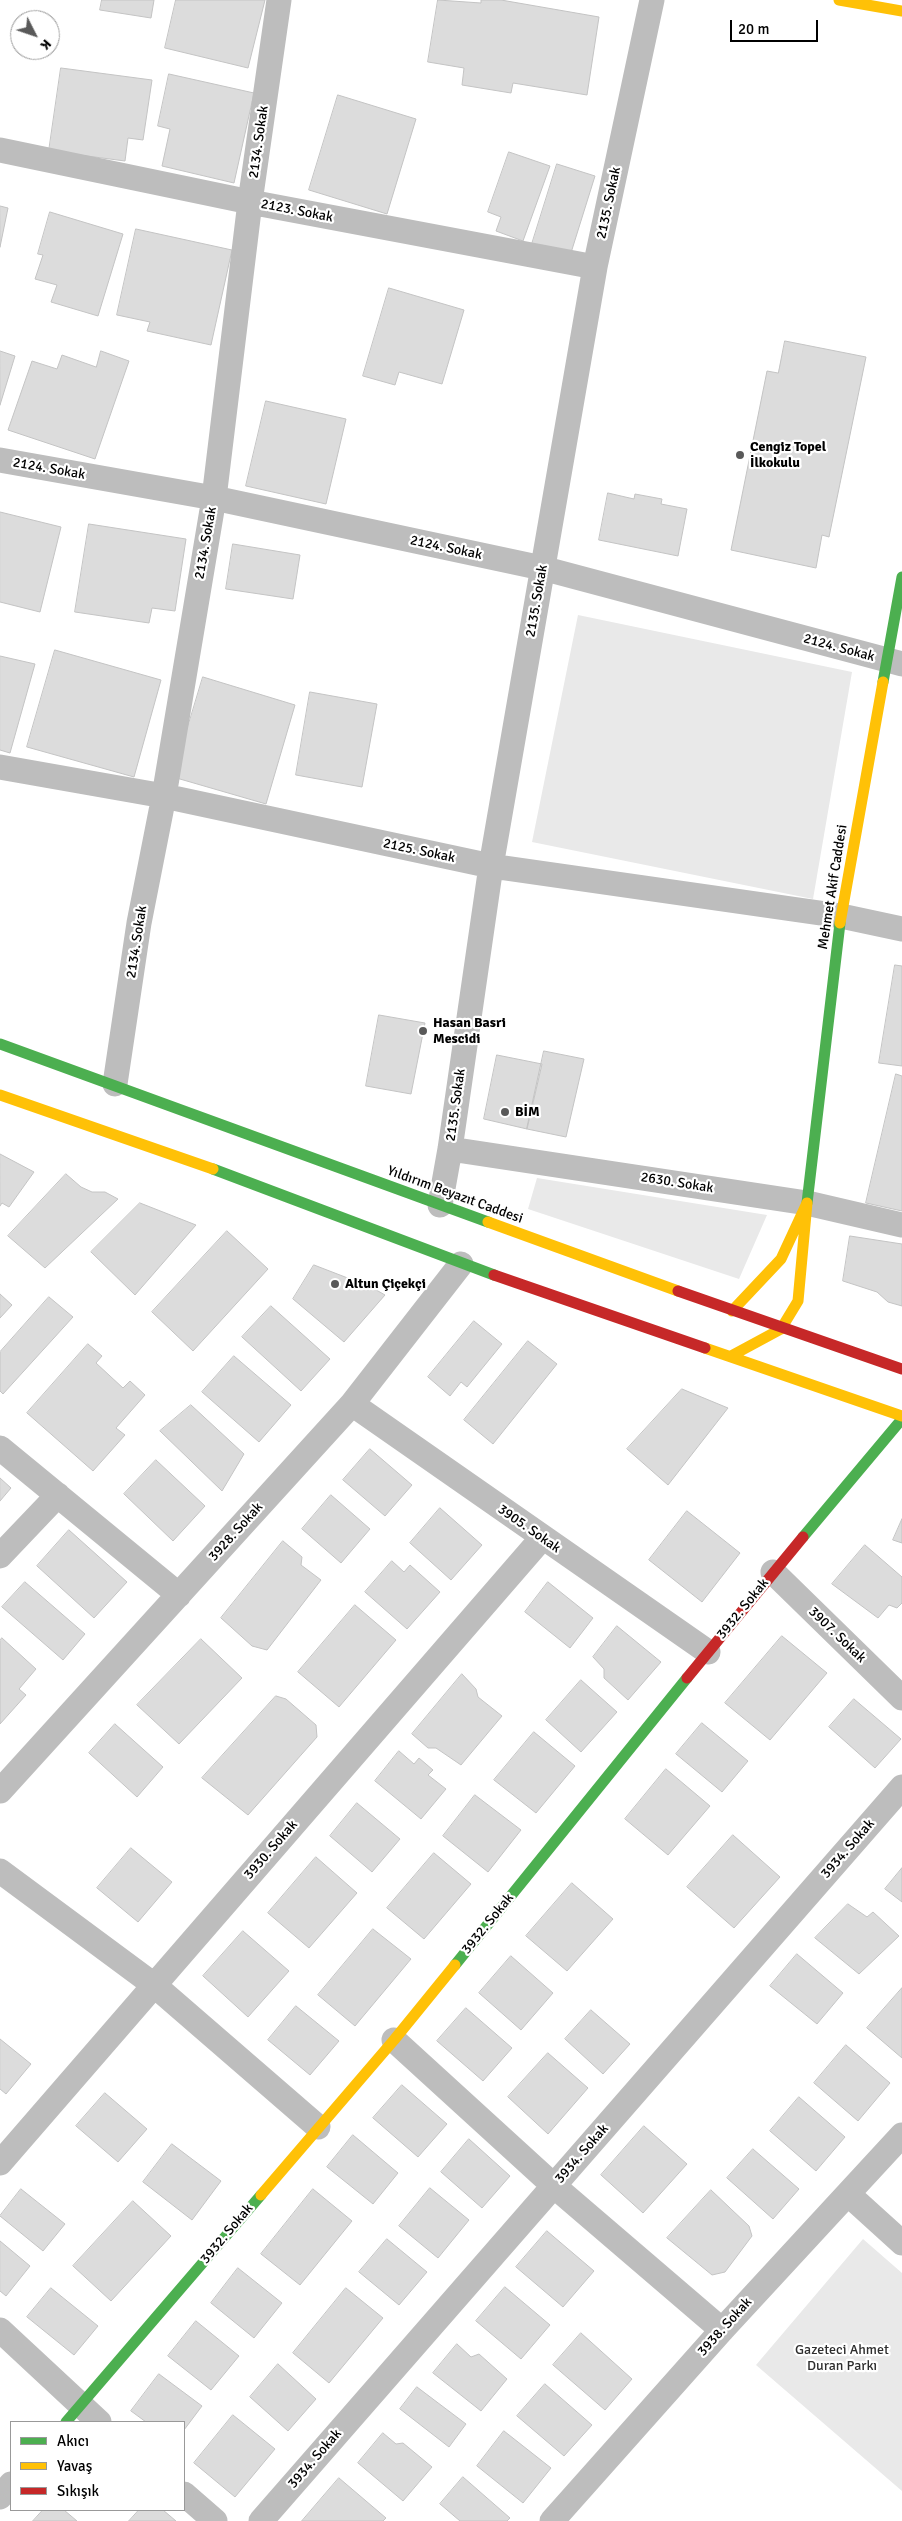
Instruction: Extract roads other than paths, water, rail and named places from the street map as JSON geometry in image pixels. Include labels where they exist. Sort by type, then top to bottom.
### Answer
[{"type":"street","name":"2134. Sokak","points":[[115,1084],[139,923],[164,796],[214,498],[250,202],[279,0]]},
{"type":"street","name":"2135. Sokak","points":[[440,1206],[450,1149],[490,866],[542,568],[595,267],[652,0]]},
{"type":"street","points":[[839,0],[902,11]]},
{"type":"street","name":"2123. Sokak","points":[[0,150],[250,202],[595,267]]},
{"type":"street","name":"2124. Sokak","points":[[0,460],[214,498],[542,568],[894,663]]},
{"type":"street","name":"Mehmet Akif Caddesi","points":[[780,1328],[798,1301],[807,1203],[841,916],[894,663],[902,578]]},
{"type":"street","name":"2125. Sokak","points":[[0,767],[164,796],[490,866],[841,916],[902,928]]},
{"type":"street","name":"Yıldırım Beyazıt Caddesi","points":[[0,1044],[115,1084],[440,1206],[780,1328],[902,1369]]},
{"type":"street","points":[[0,1095],[178,1155],[461,1264],[731,1356],[902,1417]]},
{"type":"street","name":"2630. Sokak","points":[[450,1149],[807,1203],[902,1225]]},
{"type":"street","points":[[732,1311],[781,1259],[807,1203]]},
{"type":"street","name":"3928. Sokak","points":[[0,1791],[352,1404],[461,1264]]},
{"type":"street","points":[[731,1356],[780,1328]]},
{"type":"street","name":"3905. Sokak","points":[[352,1404],[708,1652]]},
{"type":"street","name":"3932. Sokak","points":[[82,2417],[318,2127],[394,2040],[773,1572],[902,1417]]},
{"type":"street","points":[[0,1448],[179,1595]]},
{"type":"street","points":[[0,1556],[58,1495]]},
{"type":"street","name":"3930. Sokak","points":[[0,2163],[542,1538]]},
{"type":"street","name":"3907. Sokak","points":[[773,1572],[902,1698]]},
{"type":"street","name":"3934. Sokak","points":[[261,2521],[902,1787]]},
{"type":"street","points":[[0,1871],[154,1985],[318,2127]]},
{"type":"street","points":[[394,2040],[554,2186],[722,2330]]},
{"type":"street","name":"3938. Sokak","points":[[552,2521],[722,2330],[902,2135]]},
{"type":"street","points":[[848,2194],[902,2243]]},
{"type":"street","points":[[0,2330],[82,2417]]},
{"type":"street","points":[[0,2497],[10,2485]]},
{"type":"street","points":[[185,2495],[215,2521]]},
{"type":"place","name":"Cengiz Topel İlkokulu","points":[[740,455]]},
{"type":"place","name":"Hasan Basri Mescidi","points":[[423,1031]]},
{"type":"place","name":"BİM","points":[[505,1112]]},
{"type":"place","name":"Altun Çiçekçi","points":[[335,1284]]},
{"type":"park label","name":"Gazeteci Ahmet Duran Parkı","points":[[842,2358]]}]
